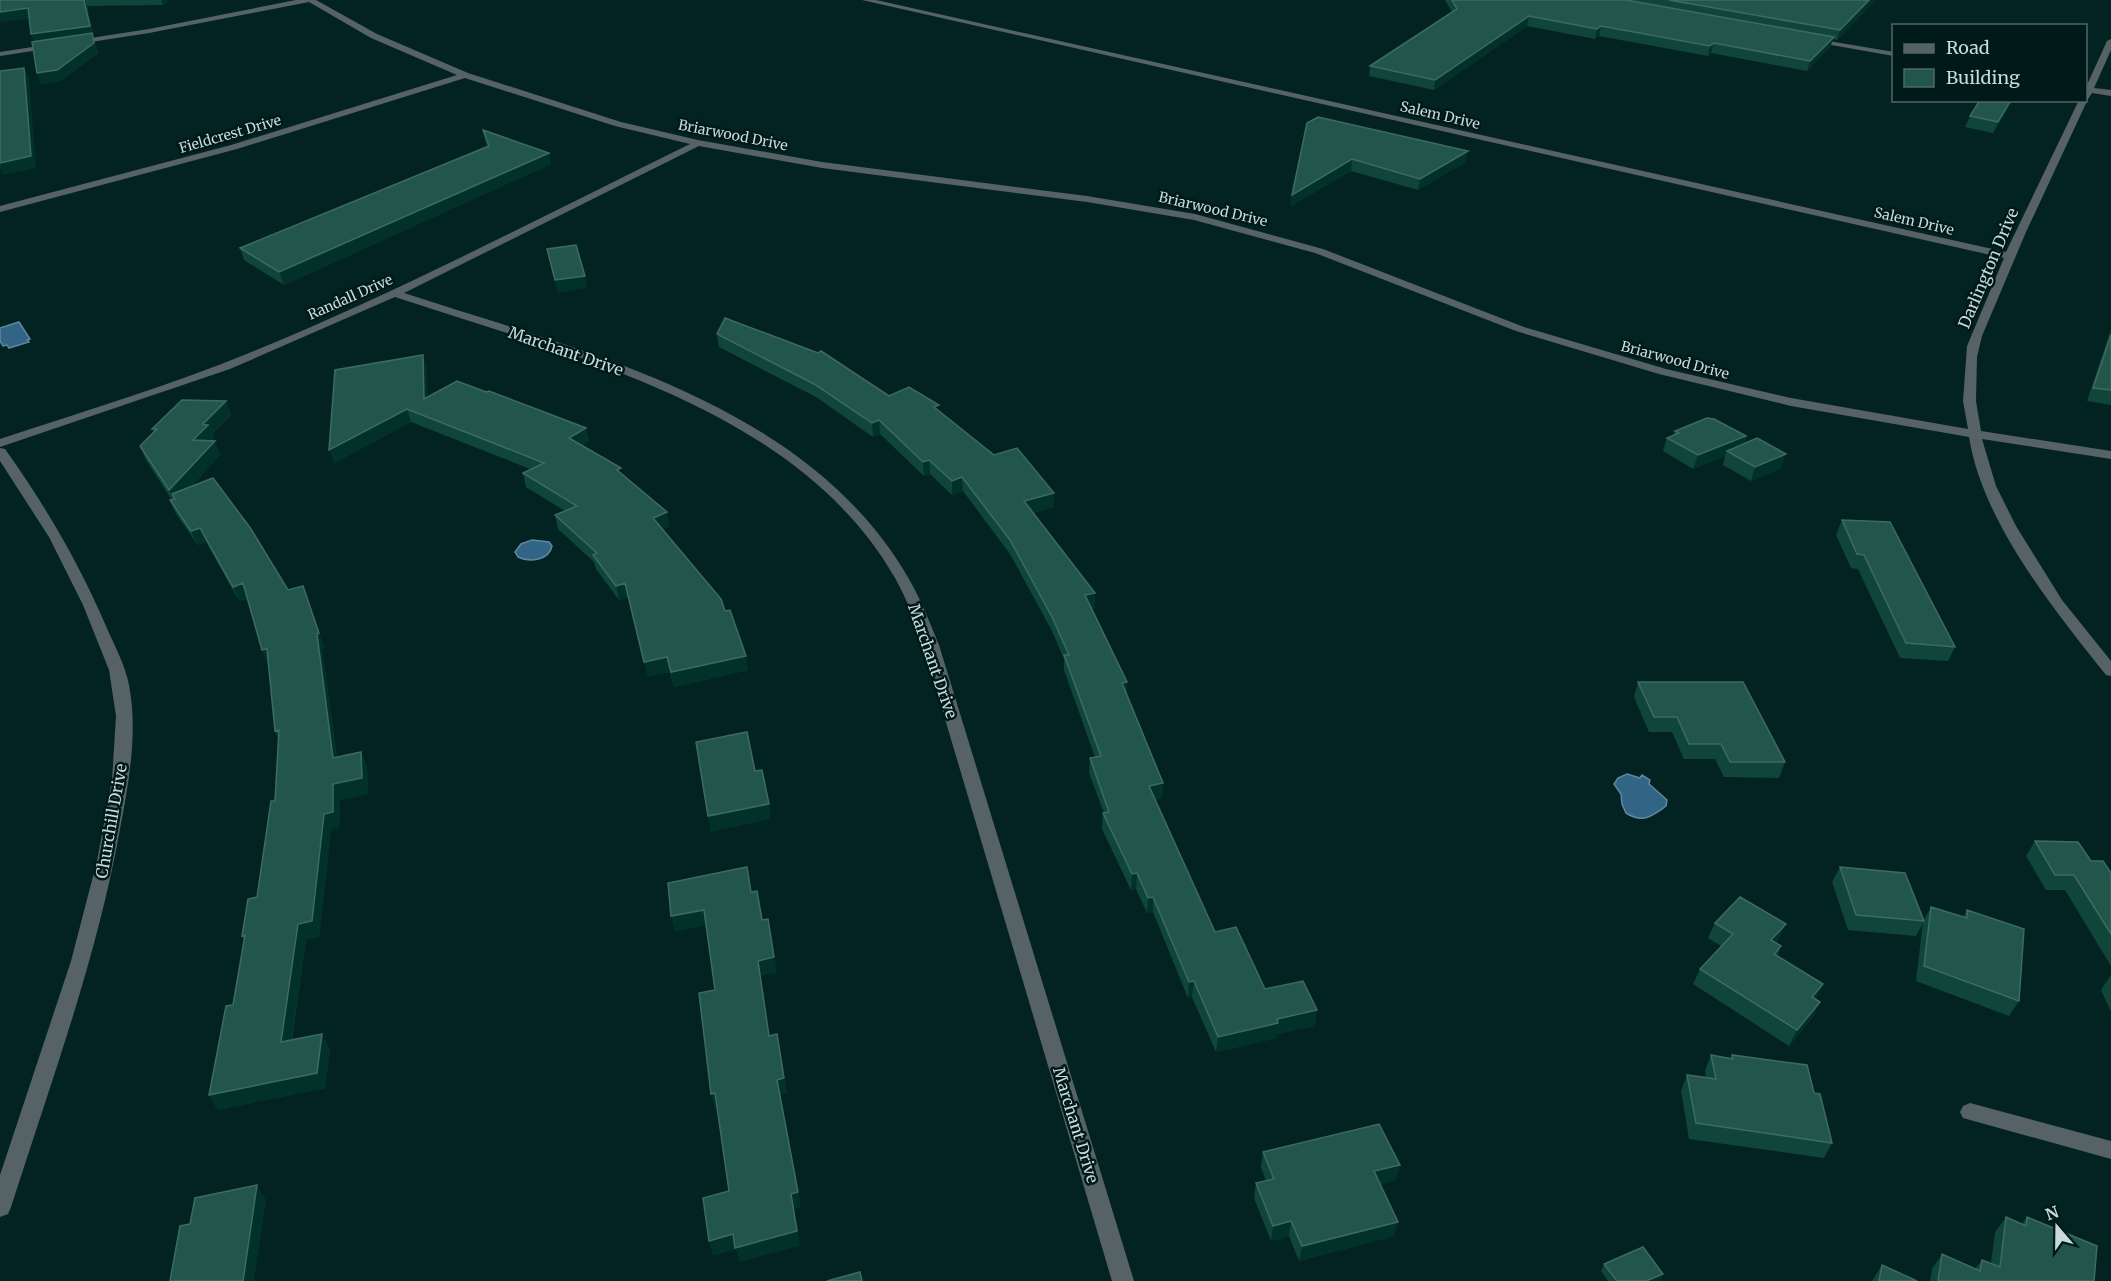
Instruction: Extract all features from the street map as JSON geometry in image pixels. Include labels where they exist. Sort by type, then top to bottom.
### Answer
[{"type":"street","points":[[0,54],[168,27],[309,0]]},
{"type":"street","name":"Briarwood Drive","points":[[309,0],[385,41],[465,75],[618,124],[698,143],[822,165],[1087,198],[1195,217],[1327,254],[1509,325],[1631,364],[1770,397],[1974,434],[2111,455]]},
{"type":"street","name":"Salem Drive","points":[[866,0],[2009,256]]},
{"type":"street","points":[[1803,38],[1892,54]]},
{"type":"street","name":"Darlington Drive","points":[[2087,92],[2111,41]]},
{"type":"street","name":"Fieldcrest Drive","points":[[0,209],[122,179],[256,141],[465,75]]},
{"type":"street","points":[[2087,94],[2111,93]]},
{"type":"street","name":"Darlington Drive","points":[[2082,102],[2009,256],[1978,328],[1971,358],[1970,402],[1974,434],[1995,499],[2009,528],[2078,631],[2111,671]]},
{"type":"street","name":"Randall Drive","points":[[0,443],[209,373],[284,343],[394,293],[698,143]]},
{"type":"street","name":"Marchant Drive","points":[[394,293],[618,369],[715,410],[764,437],[798,461],[847,506],[873,535],[899,572],[931,645],[1123,1281]]},
{"type":"street","name":"Churchill Drive","points":[[0,452],[33,498],[76,572],[115,664],[124,709],[120,779],[107,859],[75,975],[0,1207]]},
{"type":"street","points":[[1970,1112],[2111,1150]]},
{"type":"water","points":[[19,322],[30,339],[27,340],[29,342],[9,348],[7,345],[3,346],[0,341],[0,328]]},
{"type":"water","points":[[532,540],[549,542],[552,546],[550,551],[543,557],[533,560],[518,557],[515,552],[521,544]]},
{"type":"water","points":[[1627,774],[1640,778],[1642,775],[1650,780],[1649,784],[1667,800],[1666,806],[1652,816],[1642,818],[1626,813],[1621,794],[1614,784],[1618,778]]},
{"type":"building","points":[[0,0],[84,0],[90,26],[31,34],[28,8],[0,12]]},
{"type":"building","points":[[1452,0],[1626,0],[1834,37],[1810,61],[1714,43],[1710,46],[1601,26],[1597,29],[1529,16],[1435,80],[1370,66],[1457,9]]},
{"type":"building","points":[[1669,0],[1869,0],[1840,30]]},
{"type":"building","points":[[92,33],[94,43],[57,70],[37,73],[32,42]]},
{"type":"building","points":[[24,68],[31,156],[0,163],[0,71]]},
{"type":"building","points":[[1979,102],[2010,102],[1998,122],[1970,116]]},
{"type":"building","points":[[1318,117],[1468,151],[1420,179],[1352,159],[1292,195],[1307,123]]},
{"type":"building","points":[[483,130],[549,153],[279,272],[240,248],[489,146]]},
{"type":"building","points":[[576,245],[585,276],[555,280],[547,249]]},
{"type":"building","points":[[725,318],[818,353],[821,351],[889,396],[909,387],[939,405],[934,407],[994,455],[1017,448],[1054,493],[1024,501],[1095,593],[1085,595],[1127,682],[1122,683],[1163,783],[1149,786],[1215,932],[1236,927],[1265,989],[1303,981],[1317,1010],[1277,1019],[1278,1023],[1218,1037],[1194,981],[1189,982],[1153,897],[1148,898],[1137,873],[1132,874],[1103,813],[1109,812],[1090,758],[1101,756],[1064,655],[1069,655],[1052,617],[1010,540],[962,477],[952,481],[929,460],[923,462],[879,420],[872,423],[814,384],[717,334]]},
{"type":"building","points":[[2111,335],[2111,390],[2093,388]]},
{"type":"building","points":[[423,355],[424,399],[457,381],[586,428],[569,438],[621,468],[617,470],[667,512],[653,518],[721,599],[725,611],[730,610],[746,656],[671,672],[667,657],[644,662],[625,583],[616,586],[593,555],[597,553],[555,515],[577,506],[523,473],[544,463],[407,409],[329,450],[335,370]]},
{"type":"building","points":[[182,400],[226,401],[203,424],[208,425],[193,440],[215,441],[169,490],[140,446],[157,429],[152,429]]},
{"type":"building","points":[[1707,418],[1714,419],[1746,436],[1698,455],[1667,438],[1679,433],[1675,431]]},
{"type":"building","points":[[1757,438],[1786,454],[1755,467],[1727,451]]},
{"type":"building","points":[[213,478],[251,529],[288,590],[303,586],[319,633],[317,634],[333,758],[361,752],[362,778],[333,784],[333,812],[324,814],[312,921],[298,924],[281,1042],[322,1034],[317,1073],[209,1095],[226,1006],[233,1005],[245,935],[242,936],[248,899],[257,897],[271,801],[275,801],[279,730],[275,731],[267,649],[262,650],[243,583],[233,587],[200,528],[191,531],[170,500],[175,499],[172,494]]},
{"type":"building","points":[[1842,520],[1890,522],[1955,647],[1906,643],[1864,555],[1857,554]]},
{"type":"building","points":[[1638,682],[1743,682],[1785,762],[1730,762],[1721,744],[1689,744],[1677,717],[1654,717]]},
{"type":"building","points":[[747,732],[755,771],[762,770],[769,804],[708,816],[696,742]]},
{"type":"building","points":[[2035,841],[2078,842],[2091,861],[2103,861],[2111,873],[2111,934],[2074,875],[2055,875]]},
{"type":"building","points":[[747,867],[751,892],[757,891],[762,920],[768,919],[774,957],[758,961],[769,1036],[777,1034],[784,1078],[777,1080],[798,1192],[791,1194],[797,1231],[735,1248],[733,1234],[709,1241],[703,1198],[729,1191],[715,1093],[711,1094],[699,993],[715,990],[704,910],[671,916],[668,883]]},
{"type":"building","points":[[1840,867],[1905,873],[1924,921],[1856,915]]},
{"type":"building","points":[[1740,897],[1786,924],[1771,940],[1781,946],[1774,954],[1823,984],[1812,997],[1820,1002],[1797,1030],[1700,969],[1733,934],[1715,923]]},
{"type":"building","points":[[1931,907],[1967,918],[1967,910],[2024,929],[2019,1001],[1924,966]]},
{"type":"building","points":[[1711,1055],[1733,1059],[1732,1055],[1807,1065],[1814,1093],[1820,1094],[1832,1143],[1696,1123],[1687,1075],[1716,1079]]},
{"type":"building","points":[[1379,1124],[1400,1165],[1374,1171],[1398,1222],[1302,1246],[1291,1221],[1273,1226],[1256,1183],[1274,1179],[1263,1152]]},
{"type":"building","points":[[257,1185],[243,1281],[170,1281],[180,1226],[190,1224],[195,1198]]},
{"type":"building","points":[[2006,1217],[2026,1226],[2027,1217],[2097,1246],[2094,1281],[1938,1281],[1942,1254],[1980,1271],[1982,1260],[2000,1267]]},
{"type":"building","points":[[1643,1247],[1663,1274],[1646,1281],[1617,1281],[1604,1264]]},
{"type":"building","points":[[1882,1265],[1917,1281],[1879,1281]]},
{"type":"building","points":[[860,1272],[862,1281],[827,1281]]}]
